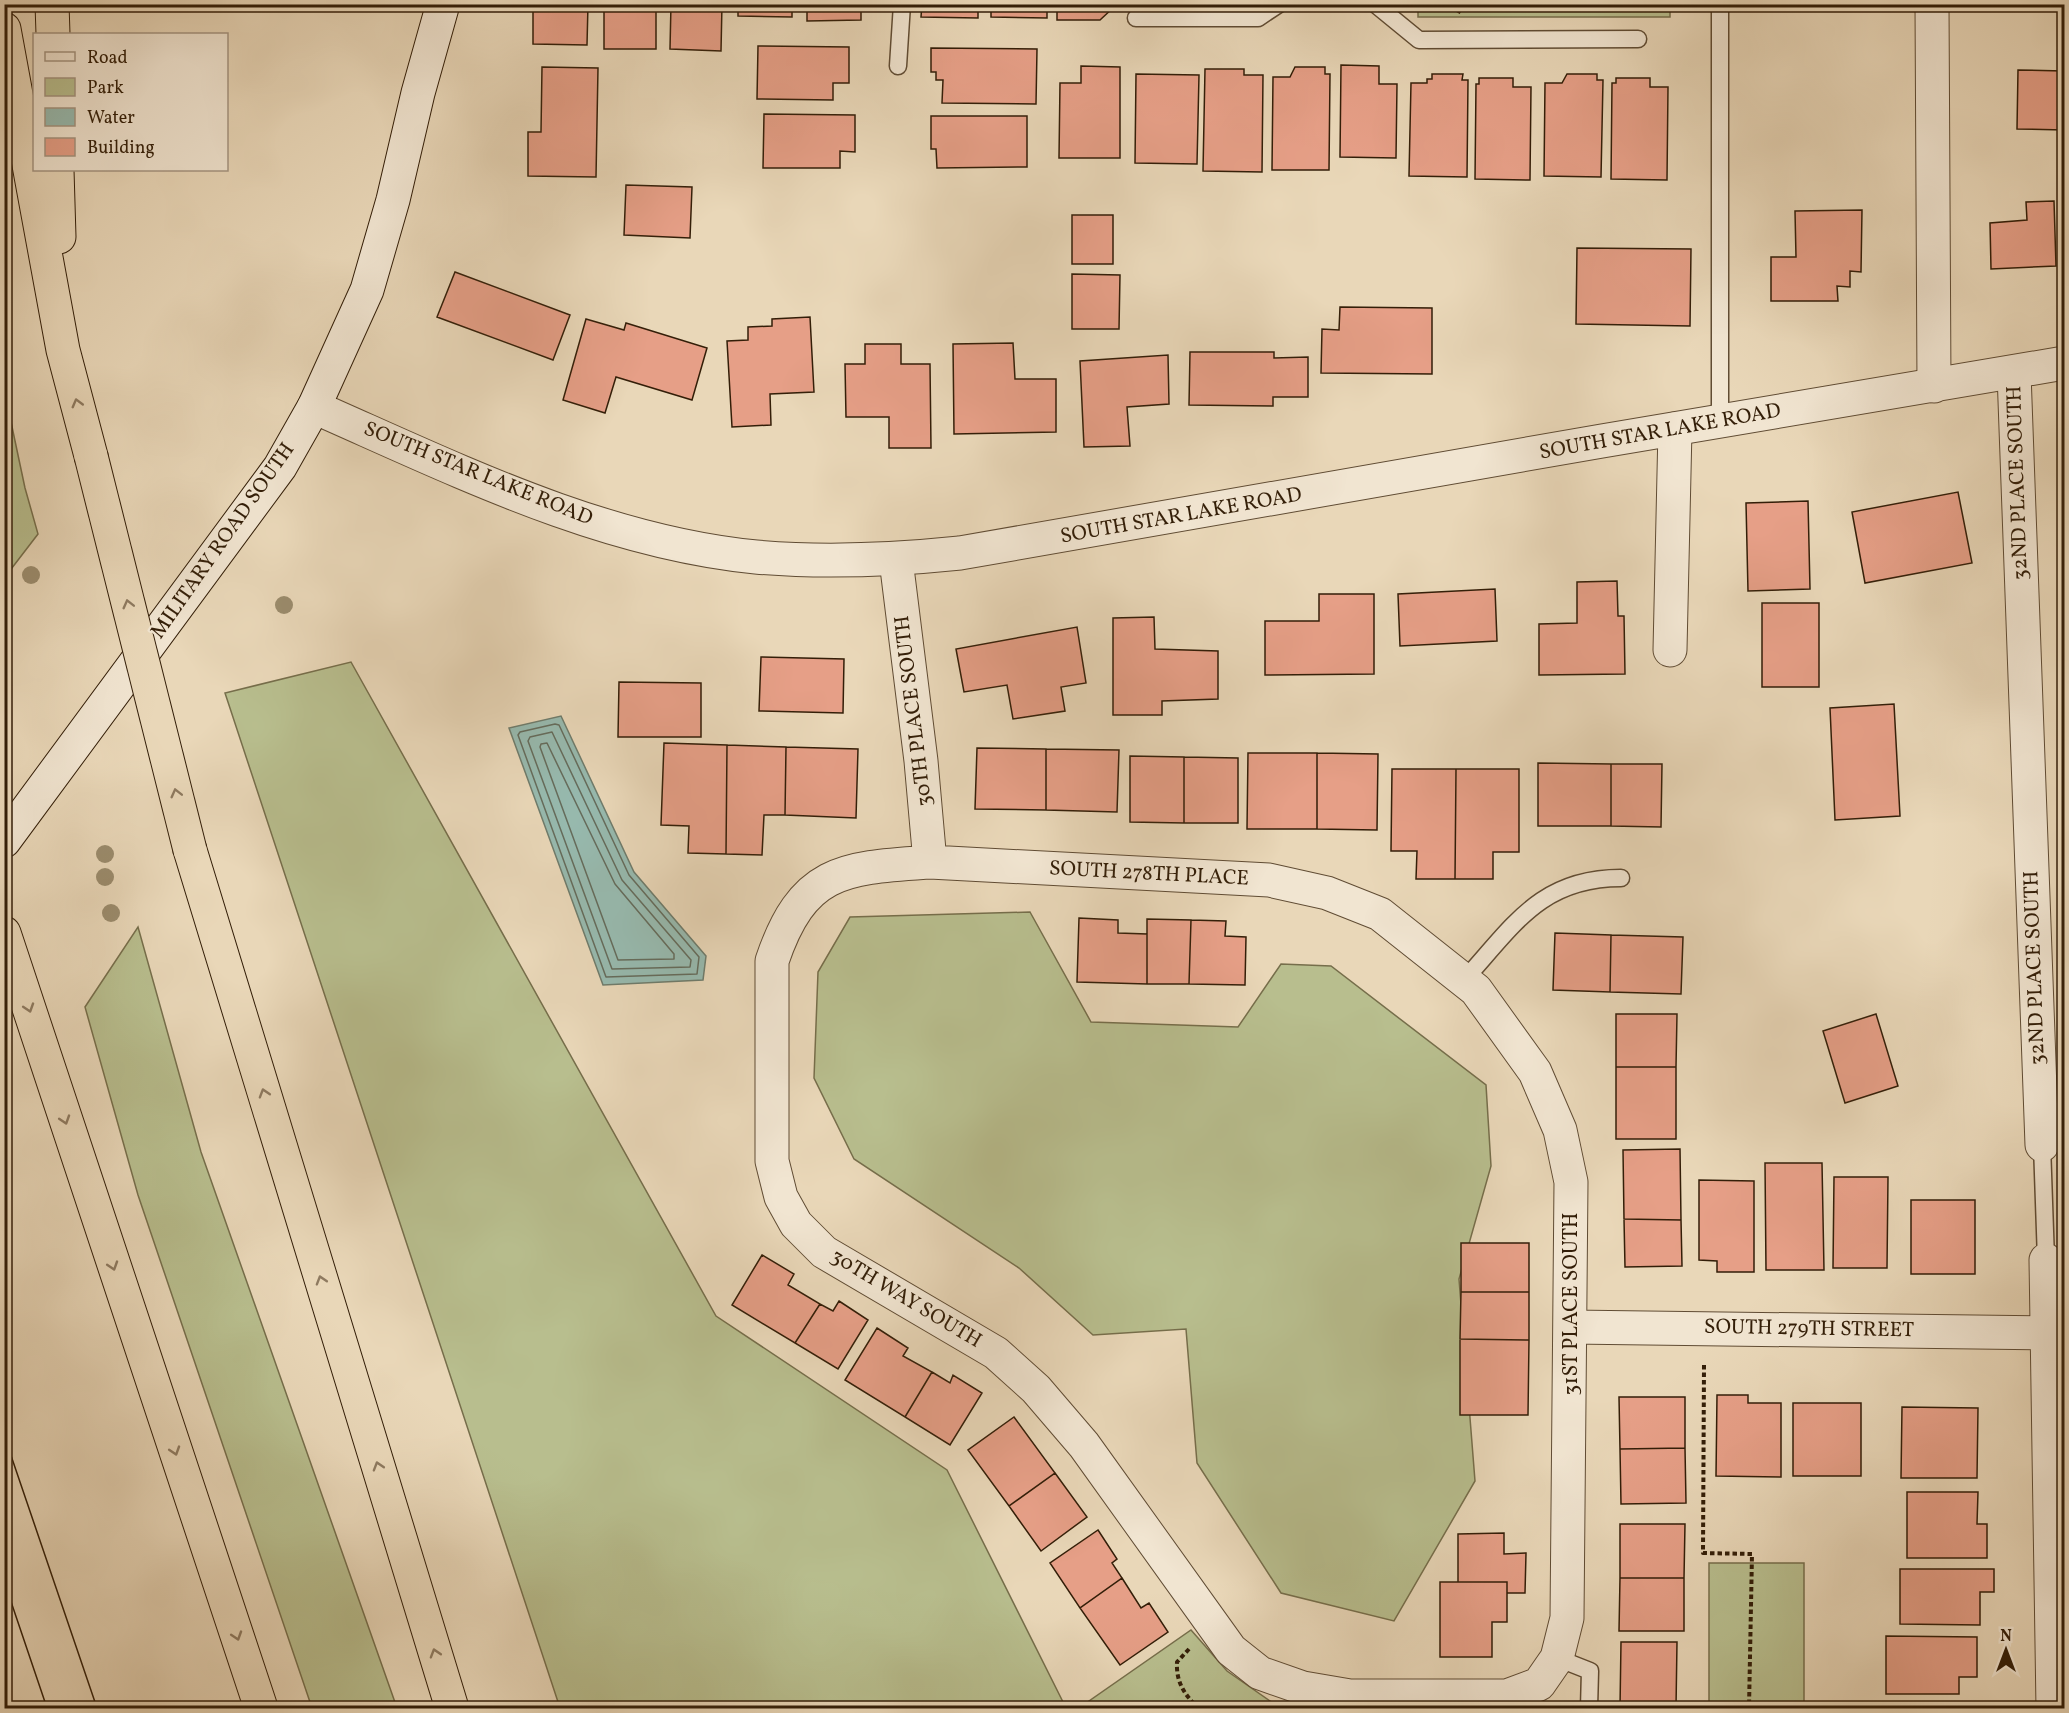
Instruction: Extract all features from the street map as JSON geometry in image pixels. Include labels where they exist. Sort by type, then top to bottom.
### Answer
[{"type":"highway","points":[[52,4],[53,33]]},
{"type":"highway","points":[[4,29],[63,350],[190,850],[452,1708]]},
{"type":"highway","points":[[57,171],[63,350]]},
{"type":"highway","points":[[4,933],[261,1708]]},
{"type":"street","name":"MILITARY ROAD SOUTH","points":[[4,841],[280,467],[314,407],[367,290],[393,200],[418,93],[443,4]]},
{"type":"street","points":[[1932,4],[1934,386]]},
{"type":"street","name":"SOUTH STAR LAKE ROAD","points":[[314,407],[513,492],[592,520],[673,542],[754,556],[818,560],[896,560],[960,553],[2064,363]]},
{"type":"street","name":"32ND PLACE SOUTH","points":[[2014,373],[2042,1145]]},
{"type":"street","points":[[1670,650],[1675,429]]},
{"type":"street","name":"30TH PLACE SOUTH","points":[[896,560],[921,761],[930,862]]},
{"type":"street","name":"SOUTH 278TH PLACE","points":[[813,891],[833,876],[865,867],[930,862],[1269,880],[1327,893],[1380,914],[1465,979]]},
{"type":"street","name":"30TH WAY SOUTH","points":[[813,891],[795,908],[781,932],[772,961],[772,1161],[781,1197],[796,1224],[824,1252],[996,1353],[1036,1389],[1084,1445],[1224,1641],[1260,1673],[1303,1688],[1350,1696],[1508,1696],[1539,1684],[1557,1658]]},
{"type":"street","name":"31ST PLACE SOUTH","points":[[1465,979],[1476,990],[1535,1072],[1560,1130],[1571,1182],[1569,1577],[1567,1618],[1557,1658]]},
{"type":"street","name":"32ND PLACE SOUTH","points":[[2046,1260],[2053,1708]]},
{"type":"street","name":"SOUTH 279TH STREET","points":[[1571,1327],[2048,1333]]},
{"type":"lane","points":[[898,66],[902,4]]},
{"type":"lane","points":[[1136,18],[1258,18],[1280,4]]},
{"type":"lane","points":[[1375,4],[1419,40],[1638,39]]},
{"type":"lane","points":[[1720,4],[1720,421]]},
{"type":"lane","points":[[1465,979],[1539,901],[1579,882],[1622,878]]},
{"type":"lane","name":"32ND PLACE SOUTH","points":[[2042,1145],[2046,1260]]},
{"type":"lane","points":[[1557,1658],[1590,1671],[1589,1708]]},
{"type":"path","points":[[1704,1328],[1703,1553],[1752,1554],[1749,1708]]},
{"type":"path","points":[[1198,1708],[1186,1697],[1176,1677],[1177,1662],[1183,1653],[1224,1641]]},
{"type":"green space","points":[[1418,5],[1670,5],[1670,17],[1418,17]]},
{"type":"green space","points":[[4,389],[25,488],[38,534],[5,577]]},
{"type":"green space","points":[[351,662],[716,1316],[947,1470],[1066,1708],[560,1708],[225,693]]},
{"type":"green space","points":[[1030,912],[1091,1022],[1238,1027],[1281,964],[1331,966],[1486,1085],[1491,1166],[1459,1279],[1475,1481],[1394,1621],[1281,1593],[1197,1463],[1186,1329],[1093,1335],[1019,1268],[854,1159],[814,1078],[818,972],[850,917]]},
{"type":"green space","points":[[138,927],[201,1152],[397,1708],[312,1708],[138,1195],[85,1007]]},
{"type":"green space","points":[[1709,1563],[1804,1563],[1804,1708],[1709,1708]]},
{"type":"green space","points":[[1191,1630],[1227,1671],[1280,1708],[1079,1708]]},
{"type":"water","points":[[561,716],[634,872],[706,956],[703,980],[603,985],[509,728]]},
{"type":"building","points":[[533,4],[588,4],[587,45],[533,44]]},
{"type":"building","points":[[604,4],[656,4],[656,49],[604,49]]},
{"type":"building","points":[[671,4],[722,4],[721,51],[670,49]]},
{"type":"building","points":[[738,4],[792,4],[792,17],[738,16]]},
{"type":"building","points":[[807,4],[861,4],[861,20],[807,21]]},
{"type":"building","points":[[922,4],[978,4],[978,18],[921,17]]},
{"type":"building","points":[[991,4],[1047,4],[1047,18],[991,17]]},
{"type":"building","points":[[1057,4],[1114,4],[1114,7],[1100,20],[1057,20]]},
{"type":"building","points":[[1124,4],[1226,4],[1226,7]]},
{"type":"building","points":[[758,46],[849,47],[849,83],[833,83],[833,100],[757,99]]},
{"type":"building","points":[[931,48],[1037,49],[1036,104],[942,103],[943,80],[936,80],[936,72],[931,72]]},
{"type":"building","points":[[1341,65],[1379,66],[1379,84],[1397,84],[1396,158],[1340,157]]},
{"type":"building","points":[[1081,66],[1120,67],[1120,158],[1059,158],[1060,83],[1081,83]]},
{"type":"building","points":[[542,67],[598,68],[596,177],[528,176],[528,132],[541,132]]},
{"type":"building","points":[[1295,67],[1325,67],[1325,74],[1330,74],[1329,170],[1272,170],[1273,77],[1290,77]]},
{"type":"building","points":[[1205,69],[1244,69],[1244,75],[1263,75],[1262,172],[1203,171]]},
{"type":"building","points":[[2018,70],[2063,71],[2064,130],[2017,129]]},
{"type":"building","points":[[1136,74],[1199,75],[1197,164],[1135,163]]},
{"type":"building","points":[[1432,74],[1463,74],[1462,80],[1468,80],[1467,177],[1409,176],[1411,83],[1427,83],[1427,79],[1432,79]]},
{"type":"building","points":[[1567,74],[1597,74],[1597,80],[1603,80],[1601,177],[1544,176],[1545,83],[1562,83]]},
{"type":"building","points":[[1479,78],[1513,78],[1513,87],[1531,87],[1530,180],[1475,179],[1476,84],[1479,84]]},
{"type":"building","points":[[1616,78],[1650,78],[1650,87],[1668,87],[1667,180],[1611,179],[1612,83],[1616,83]]},
{"type":"building","points":[[764,114],[855,115],[855,152],[840,151],[840,168],[763,168]]},
{"type":"building","points":[[931,116],[1027,116],[1027,167],[937,168],[936,149],[931,149]]},
{"type":"building","points":[[626,185],[692,187],[690,238],[624,235]]},
{"type":"building","points":[[2054,201],[2056,266],[1991,269],[1990,223],[2027,220],[2026,202]]},
{"type":"building","points":[[1862,210],[1861,272],[1850,271],[1850,287],[1837,286],[1838,301],[1771,301],[1771,257],[1796,257],[1795,211]]},
{"type":"building","points":[[1072,215],[1113,215],[1113,264],[1072,264]]},
{"type":"building","points":[[1577,248],[1691,249],[1690,326],[1576,324]]},
{"type":"building","points":[[455,272],[570,315],[553,360],[437,317]]},
{"type":"building","points":[[1072,274],[1120,275],[1119,329],[1072,329]]},
{"type":"building","points":[[1340,307],[1432,308],[1432,374],[1321,373],[1322,329],[1339,330]]},
{"type":"building","points":[[810,317],[814,392],[770,394],[771,425],[732,427],[727,341],[748,340],[748,327],[772,326],[772,319]]},
{"type":"building","points":[[586,319],[624,330],[626,323],[707,348],[692,400],[616,377],[605,413],[563,400]]},
{"type":"building","points":[[1013,343],[1015,379],[1056,379],[1056,432],[954,434],[953,344]]},
{"type":"building","points":[[865,344],[901,344],[901,364],[930,364],[931,448],[889,448],[889,417],[846,417],[845,364],[865,364]]},
{"type":"building","points":[[1190,352],[1274,352],[1274,358],[1308,357],[1308,397],[1273,397],[1273,406],[1189,405]]},
{"type":"building","points":[[1168,355],[1169,404],[1127,407],[1130,446],[1084,447],[1080,361]]},
{"type":"building","points":[[1958,492],[1972,563],[1865,583],[1852,512]]},
{"type":"building","points":[[1808,501],[1810,589],[1748,591],[1746,503]]},
{"type":"building","points":[[1617,581],[1618,616],[1624,616],[1625,674],[1539,675],[1539,624],[1577,623],[1577,582]]},
{"type":"building","points":[[1495,589],[1497,641],[1400,646],[1398,594]]},
{"type":"building","points":[[1319,594],[1374,594],[1374,674],[1265,675],[1265,621],[1319,621]]},
{"type":"building","points":[[1762,603],[1819,603],[1819,687],[1762,687]]},
{"type":"building","points":[[1154,617],[1155,649],[1218,651],[1218,699],[1162,701],[1162,715],[1113,715],[1113,618]]},
{"type":"building","points":[[1077,627],[1086,683],[1061,687],[1065,711],[1013,719],[1007,685],[964,692],[956,649]]},
{"type":"building","points":[[761,657],[844,659],[843,713],[759,711]]},
{"type":"building","points":[[619,682],[701,683],[701,737],[618,737]]},
{"type":"building","points":[[1894,704],[1900,816],[1835,820],[1830,708]]},
{"type":"building","points":[[664,743],[727,745],[726,854],[688,853],[689,826],[661,825]]},
{"type":"building","points":[[727,745],[786,747],[785,815],[764,815],[762,855],[726,854]]},
{"type":"building","points":[[786,747],[858,749],[856,818],[785,815]]},
{"type":"building","points":[[977,748],[1046,749],[1046,810],[975,809]]},
{"type":"building","points":[[1046,749],[1119,750],[1117,812],[1046,810]]},
{"type":"building","points":[[1248,753],[1317,753],[1317,829],[1247,829]]},
{"type":"building","points":[[1317,753],[1378,754],[1377,830],[1317,829]]},
{"type":"building","points":[[1130,756],[1184,757],[1184,823],[1130,822]]},
{"type":"building","points":[[1184,757],[1238,758],[1238,823],[1184,823]]},
{"type":"building","points":[[1538,763],[1611,764],[1611,826],[1538,826]]},
{"type":"building","points":[[1611,764],[1662,764],[1661,827],[1611,826]]},
{"type":"building","points":[[1392,769],[1456,769],[1455,879],[1416,879],[1417,851],[1391,851]]},
{"type":"building","points":[[1456,769],[1519,769],[1519,852],[1493,852],[1493,879],[1455,879]]},
{"type":"building","points":[[1079,918],[1118,920],[1118,933],[1147,934],[1147,984],[1077,982]]},
{"type":"building","points":[[1147,919],[1191,920],[1189,984],[1147,984]]},
{"type":"building","points":[[1191,920],[1226,921],[1225,936],[1246,937],[1245,985],[1189,984]]},
{"type":"building","points":[[1555,933],[1611,935],[1610,992],[1553,990]]},
{"type":"building","points":[[1611,935],[1683,937],[1681,994],[1610,992]]},
{"type":"building","points":[[1616,1014],[1677,1014],[1676,1067],[1616,1067]]},
{"type":"building","points":[[1876,1014],[1898,1086],[1845,1103],[1823,1031]]},
{"type":"building","points":[[1616,1067],[1676,1067],[1676,1139],[1616,1139]]},
{"type":"building","points":[[1680,1149],[1681,1220],[1624,1219],[1623,1150]]},
{"type":"building","points":[[1765,1163],[1822,1163],[1824,1270],[1766,1270]]},
{"type":"building","points":[[1834,1177],[1888,1177],[1887,1268],[1833,1268]]},
{"type":"building","points":[[1699,1180],[1754,1181],[1754,1272],[1717,1272],[1717,1261],[1699,1260]]},
{"type":"building","points":[[1911,1200],[1975,1200],[1975,1274],[1911,1274]]},
{"type":"building","points":[[1624,1219],[1681,1220],[1682,1266],[1625,1267]]},
{"type":"building","points":[[1461,1243],[1529,1243],[1529,1292],[1461,1292]]},
{"type":"building","points":[[762,1255],[794,1274],[788,1285],[820,1304],[795,1343],[732,1305]]},
{"type":"building","points":[[1461,1292],[1529,1292],[1529,1340],[1460,1339]]},
{"type":"building","points":[[839,1301],[868,1320],[838,1369],[795,1343],[820,1304],[833,1311]]},
{"type":"building","points":[[877,1328],[908,1348],[903,1356],[932,1372],[905,1417],[845,1380]]},
{"type":"building","points":[[1460,1339],[1529,1340],[1528,1415],[1460,1415]]},
{"type":"building","points":[[932,1372],[950,1383],[953,1375],[982,1393],[950,1445],[905,1417]]},
{"type":"building","points":[[1717,1395],[1748,1395],[1748,1403],[1781,1403],[1781,1477],[1716,1476]]},
{"type":"building","points":[[1619,1397],[1685,1397],[1685,1448],[1620,1449]]},
{"type":"building","points":[[1793,1403],[1861,1403],[1861,1476],[1793,1476]]},
{"type":"building","points":[[1902,1407],[1978,1408],[1977,1478],[1901,1478]]},
{"type":"building","points":[[1014,1417],[1055,1473],[1009,1506],[968,1450]]},
{"type":"building","points":[[1685,1448],[1686,1503],[1621,1504],[1620,1449]]},
{"type":"building","points":[[1055,1473],[1087,1517],[1041,1551],[1009,1506]]},
{"type":"building","points":[[1907,1492],[1978,1492],[1977,1524],[1987,1524],[1987,1558],[1907,1558]]},
{"type":"building","points":[[1620,1524],[1685,1524],[1684,1578],[1620,1578]]},
{"type":"building","points":[[1098,1530],[1117,1559],[1112,1563],[1122,1578],[1080,1608],[1050,1563]]},
{"type":"building","points":[[1504,1533],[1504,1554],[1526,1553],[1525,1593],[1507,1593],[1507,1582],[1458,1582],[1458,1534]]},
{"type":"building","points":[[1900,1569],[1994,1569],[1994,1592],[1980,1592],[1980,1625],[1900,1624]]},
{"type":"building","points":[[1122,1578],[1141,1608],[1149,1603],[1168,1632],[1120,1665],[1080,1608]]},
{"type":"building","points":[[1620,1578],[1684,1578],[1684,1631],[1619,1631]]},
{"type":"building","points":[[1440,1582],[1507,1582],[1507,1622],[1492,1622],[1492,1657],[1440,1657]]},
{"type":"building","points":[[1886,1636],[1977,1637],[1977,1677],[1959,1677],[1959,1694],[1886,1694]]},
{"type":"building","points":[[1621,1642],[1677,1642],[1676,1708],[1620,1708]]},
{"type":"building","points":[[1994,1707],[1994,1708],[1899,1708]]},
{"type":"tram line","points":[[4,1435],[97,1708]]},
{"type":"tram line","points":[[4,1581],[47,1708]]}]
